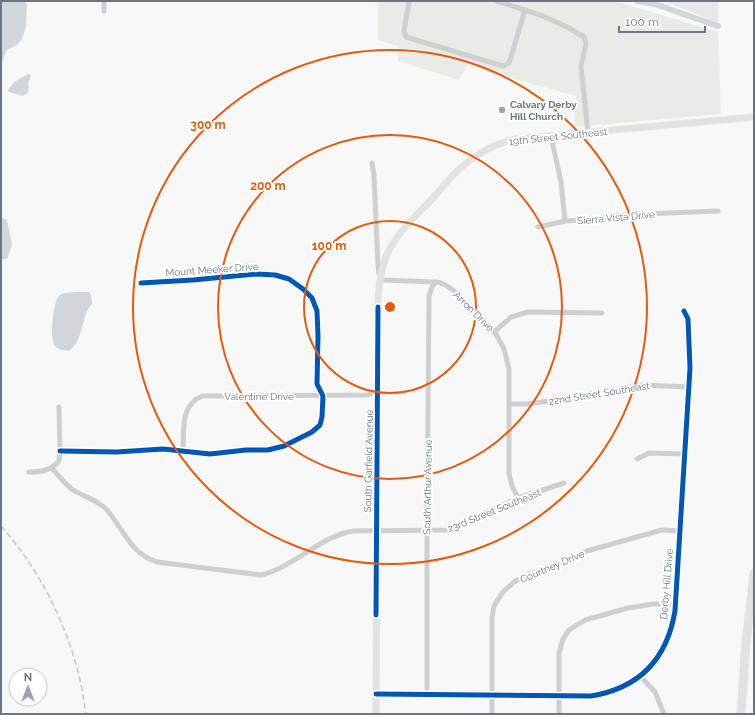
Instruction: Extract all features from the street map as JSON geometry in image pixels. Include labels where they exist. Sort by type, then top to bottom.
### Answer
[{"type":"highway","points":[[741,714],[754,573]]},
{"type":"street","points":[[104,1],[104,11]]},
{"type":"street","points":[[409,1],[404,31],[406,38],[503,66],[509,63],[525,10]]},
{"type":"street","points":[[497,1],[525,10],[569,28],[584,38],[586,44],[581,66],[588,132]]},
{"type":"street","name":"19th Street Southeast","points":[[380,280],[386,256],[398,236],[456,172],[468,161],[485,150],[503,142],[515,139],[754,116]]},
{"type":"street","points":[[551,136],[561,182],[566,221]]},
{"type":"street","name":"South Garfield Avenue","points":[[372,163],[380,280],[378,299],[377,390],[376,714]]},
{"type":"street","name":"Sierra Vista Drive","points":[[538,227],[566,221],[598,219],[618,215],[718,211]]},
{"type":"street","name":"Mount Meeker Drive","points":[[60,452],[117,452],[163,449],[210,454],[246,450],[268,450],[284,446],[312,432],[320,425],[323,396],[317,384],[317,311],[312,298],[303,289],[289,279],[275,275],[257,274],[141,283]]},
{"type":"street","name":"Arron Drive","points":[[380,280],[444,283],[453,290],[494,332],[504,349],[508,363],[509,473],[512,486],[518,498]]},
{"type":"street","name":"South Arthur Avenue","points":[[427,695],[429,296],[432,287],[436,282]]},
{"type":"street","name":"Derby Hill Drive","points":[[376,694],[591,696],[603,694],[626,686],[640,676],[656,661],[664,646],[673,621],[675,604],[690,368],[688,319],[684,311]]},
{"type":"street","points":[[494,332],[511,317],[528,312],[602,313]]},
{"type":"street","name":"22nd Street Southeast","points":[[509,404],[527,404],[549,401],[642,385],[689,387]]},
{"type":"street","name":"Valentine Drive","points":[[184,451],[185,414],[190,405],[202,396],[323,396],[368,394],[377,390]]},
{"type":"street","points":[[29,472],[42,472],[52,468],[58,462],[60,452],[59,408]]},
{"type":"street","points":[[637,459],[649,453],[684,454]]},
{"type":"street","name":"23rd Street Southeast","points":[[52,468],[68,486],[101,504],[107,510],[135,550],[150,560],[261,575],[282,567],[330,537],[341,533],[376,530],[427,531],[450,529],[518,498],[564,483]]},
{"type":"street","name":"Courtney Drive","points":[[492,714],[492,617],[494,606],[504,591],[514,582],[527,575],[581,552],[657,531],[680,531]]},
{"type":"street","points":[[559,714],[558,658],[560,647],[567,633],[572,628],[585,620],[628,608],[653,604],[675,604]]},
{"type":"street","points":[[640,676],[655,692],[664,714]]},
{"type":"shaded area","points":[[1,1],[25,1],[27,5],[26,27],[22,39],[17,45],[7,50],[1,64]]},
{"type":"shaded area","points":[[378,1],[615,1],[718,32],[721,114],[574,127],[576,96],[467,65],[459,80],[398,61],[398,46],[378,40]]},
{"type":"shaded area","points":[[665,1],[718,1],[718,23]]},
{"type":"shaded area","points":[[28,74],[31,75],[28,84],[28,93],[22,96],[7,91],[14,82]]},
{"type":"shaded area","points":[[1,217],[7,220],[12,245],[7,259],[1,259]]},
{"type":"shaded area","points":[[89,292],[92,303],[87,311],[79,338],[69,351],[59,349],[55,346],[52,336],[52,328],[55,304],[58,298],[62,294]]},
{"type":"waterway","points":[[637,1],[655,4],[718,26]]},
{"type":"railway","points":[[1,526],[28,561],[51,600],[75,662],[81,684],[86,714]]},
{"type":"cycle path","points":[[60,451],[117,452],[163,449],[210,454],[246,450],[268,450],[284,446],[312,432],[320,425],[323,396],[317,384],[317,311],[312,298],[303,289],[289,279],[275,275],[257,274],[141,283]]},
{"type":"cycle path","points":[[376,615],[378,307]]},
{"type":"cycle path","points":[[376,694],[591,696],[624,686],[637,678],[658,657],[671,628],[675,611],[690,368],[688,319],[684,311]]},
{"type":"place","name":"Calvary Derby Hill Church","points":[[502,110]]}]
